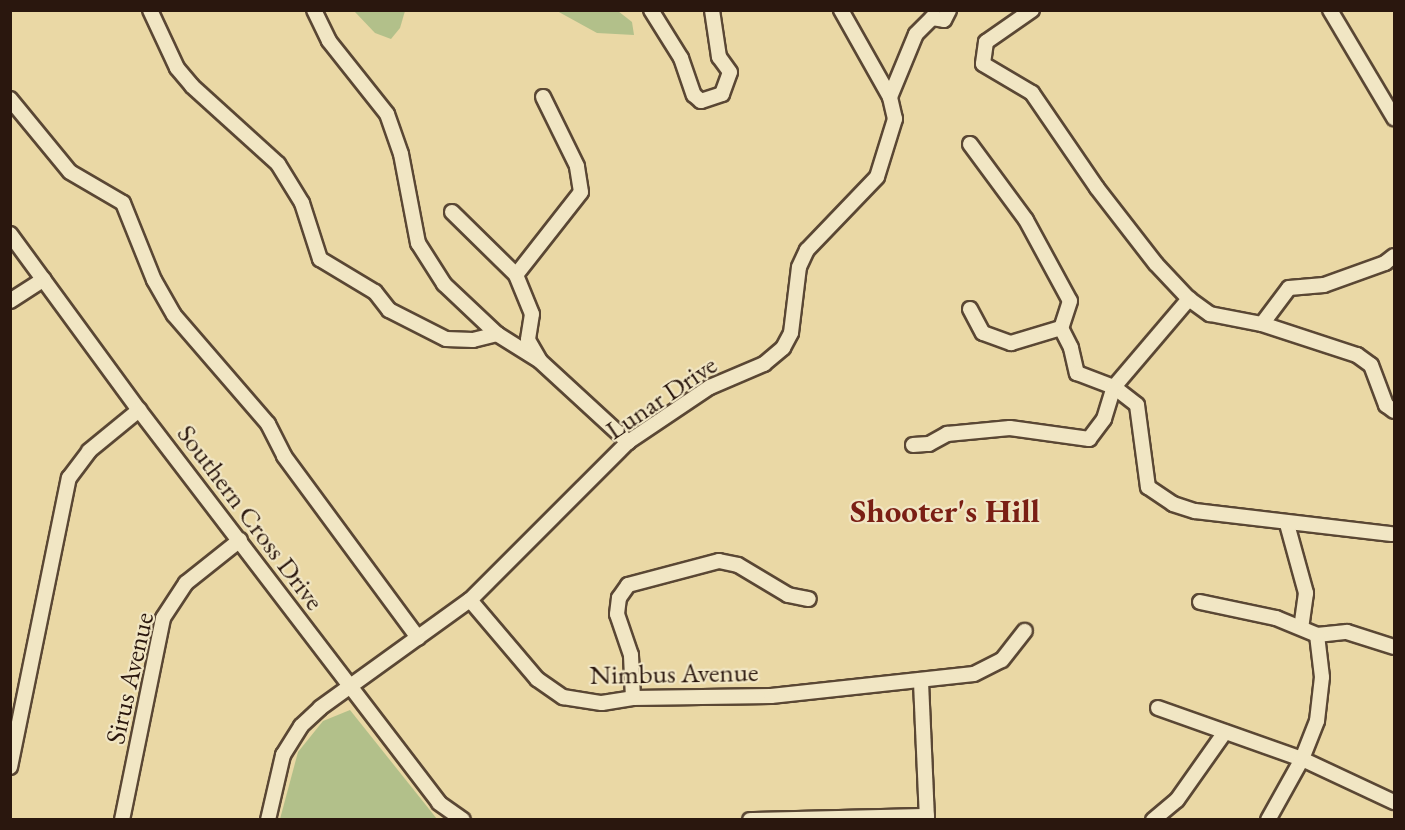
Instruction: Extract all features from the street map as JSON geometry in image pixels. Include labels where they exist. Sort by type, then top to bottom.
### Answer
[{"type":"street","points":[[150,10],[177,68],[192,86],[279,164],[302,203],[320,259],[375,292],[389,310],[446,339],[474,340],[498,334]]},
{"type":"street","points":[[314,10],[328,41],[387,114],[401,154],[418,243],[444,284],[498,334],[540,361],[628,442]]},
{"type":"street","points":[[651,10],[681,58],[694,95],[701,101],[722,94],[730,72],[719,57],[712,10]]},
{"type":"street","name":"Lunar Drive","points":[[268,819],[283,755],[301,726],[350,687],[470,600],[628,442],[710,387],[764,364],[783,348],[791,333],[799,267],[807,250],[877,177],[895,118],[890,97],[841,10]]},
{"type":"street","points":[[890,97],[916,34],[932,18],[944,20],[949,10]]},
{"type":"street","points":[[1032,10],[986,42],[982,64],[1032,93],[1097,188],[1189,299],[1210,314],[1262,324],[1357,355],[1371,365],[1386,405],[1395,411]]},
{"type":"street","points":[[1330,10],[1395,118]]},
{"type":"street","points":[[516,275],[581,192],[577,166],[543,97]]},
{"type":"street","points":[[10,99],[70,172],[123,203],[154,280],[174,315],[268,424],[284,456],[418,638]]},
{"type":"street","points":[[970,144],[1026,220],[1070,301],[1061,328],[1071,348],[1077,373],[1114,387],[1137,405],[1148,487],[1173,504],[1194,511],[1287,524],[1392,534]]},
{"type":"street","points":[[452,212],[516,275],[532,314],[528,340],[540,361]]},
{"type":"street","name":"Southern Cross Drive","points":[[10,234],[139,410],[439,804],[463,819]]},
{"type":"street","points":[[1262,324],[1288,288],[1324,285],[1385,263],[1395,256]]},
{"type":"street","points":[[10,301],[44,279]]},
{"type":"street","points":[[913,446],[956,433],[1010,428],[1089,439],[1104,419],[1114,387],[1189,299]]},
{"type":"street","points":[[970,309],[983,333],[1011,343],[1061,328]]},
{"type":"street","points":[[10,767],[69,478],[89,451],[139,410]]},
{"type":"street","points":[[1287,524],[1306,593],[1300,627]]},
{"type":"street","name":"Sirus Avenue","points":[[122,819],[163,618],[186,583],[240,540]]},
{"type":"street","points":[[633,698],[631,655],[617,614],[619,598],[628,585],[719,561],[738,565],[788,595],[809,599]]},
{"type":"street","name":"Nimbus Avenue","points":[[470,600],[537,679],[563,697],[602,703],[633,698],[771,696],[921,682],[974,674],[1002,660],[1025,631]]},
{"type":"street","points":[[1200,602],[1300,627],[1317,635],[1347,632],[1395,647]]},
{"type":"street","points":[[1268,819],[1302,759],[1317,721],[1322,677],[1317,635]]},
{"type":"street","points":[[750,819],[927,818],[921,682]]},
{"type":"street","points":[[1158,708],[1302,759],[1395,802]]},
{"type":"street","points":[[1153,819],[1177,800],[1225,732]]},
{"type":"green space","points":[[405,11],[400,28],[391,39],[375,33],[355,12]]},
{"type":"green space","points":[[557,11],[618,11],[632,22],[634,35],[597,33]]},
{"type":"green space","points":[[350,710],[437,819],[280,819],[298,752],[323,721]]},
{"type":"district","name":"Shooter's Hill","points":[[945,511]]}]
